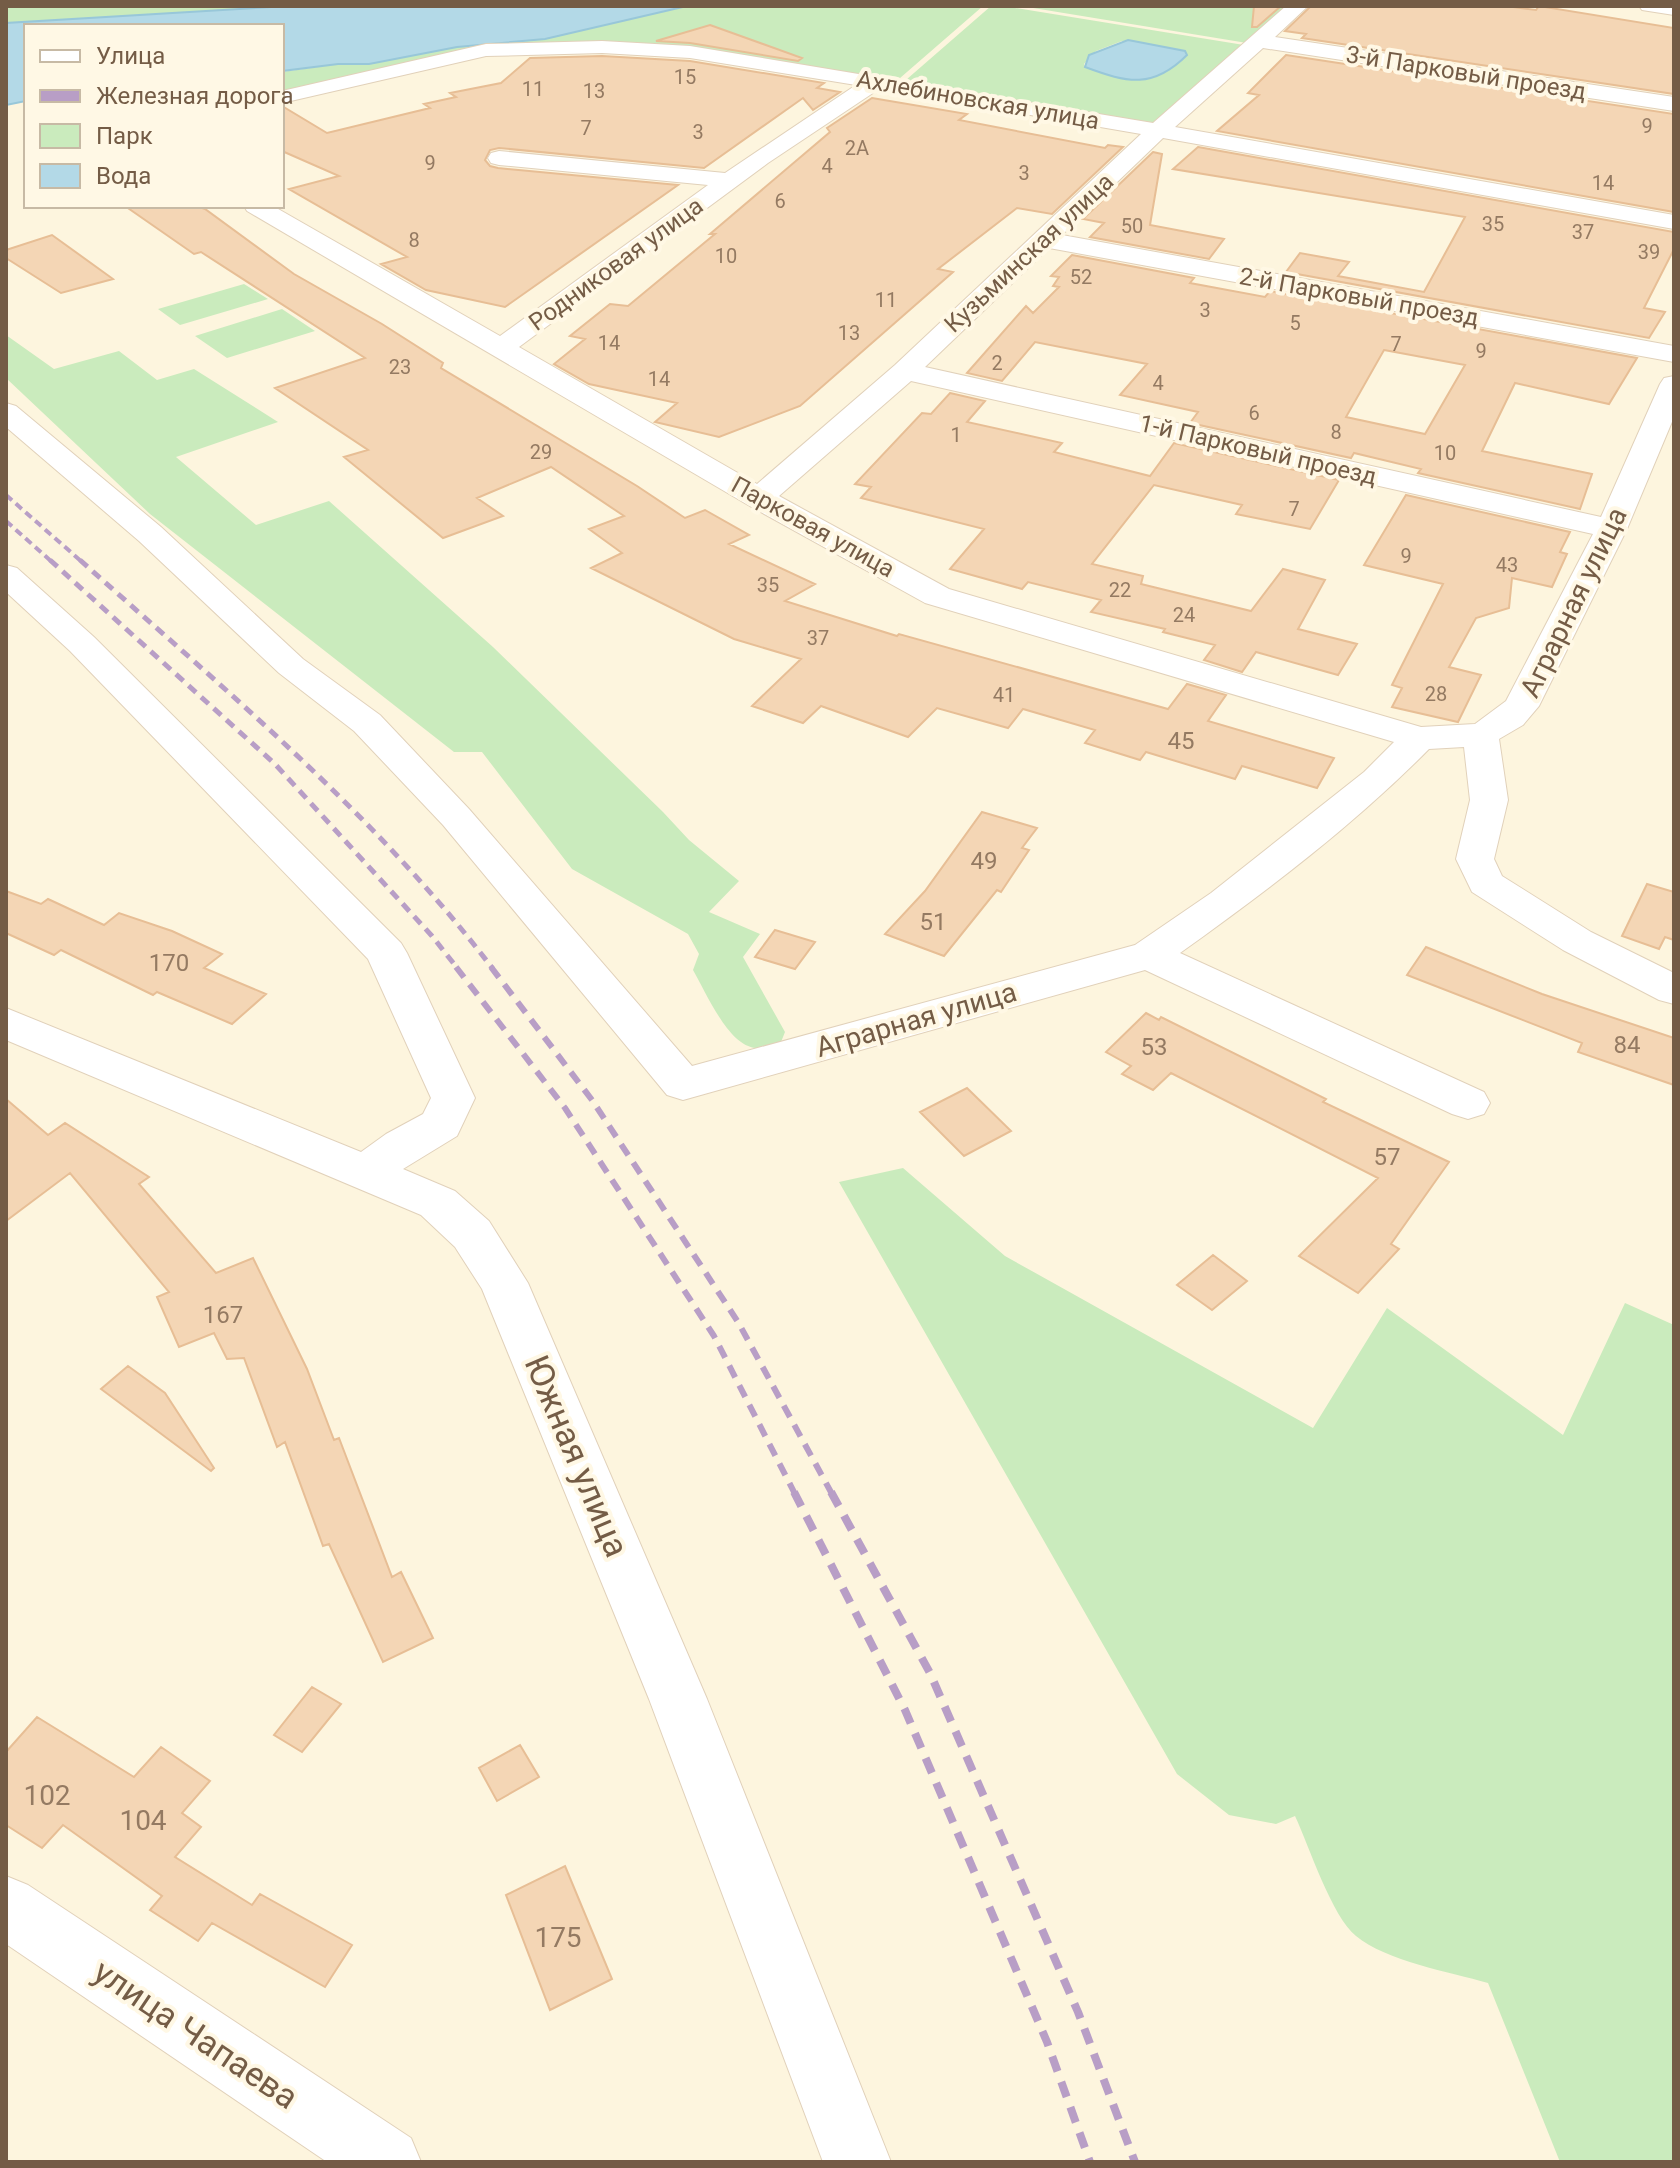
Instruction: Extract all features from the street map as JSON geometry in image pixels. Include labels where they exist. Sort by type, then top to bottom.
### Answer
[{"type":"street","name":"Кузьминская улица","points":[[759,498],[905,371],[1157,131],[1298,6]]},
{"type":"street","points":[[1649,6],[1674,9]]},
{"type":"street","name":"3-й Парковый проезд","points":[[1258,41],[1674,104]]},
{"type":"street","name":"Ахлебиновская улица","points":[[284,97],[465,53],[508,48],[602,47],[690,52],[1674,222]]},
{"type":"street","name":"Родниковая улица","points":[[502,347],[729,180],[875,82]]},
{"type":"street","name":"Родниковая улица","points":[[499,158],[729,180]]},
{"type":"street","name":"Парковая улица","points":[[259,208],[759,498],[937,596],[1419,738]]},
{"type":"street","name":"2-й Парковый проезд","points":[[1043,239],[1674,354]]},
{"type":"street","name":"1-й Парковый проезд","points":[[905,371],[1611,529]]},
{"type":"street","name":"Аграрная улица","points":[[6,412],[150,534],[291,666],[367,723],[456,817],[683,1084],[1149,955],[1225,902],[1342,809],[1377,780],[1419,738],[1480,734],[1507,723],[1521,706],[1611,529],[1674,384]]},
{"type":"street","points":[[6,575],[82,644],[386,953],[453,1098],[441,1125],[402,1146],[366,1173]]},
{"type":"street","points":[[1480,734],[1489,800],[1475,859],[1486,883],[1565,934],[1674,990]]},
{"type":"street","points":[[1149,955],[1468,1103]]},
{"type":"street","name":"Южная улица","points":[[6,1023],[438,1203],[472,1234],[504,1283],[678,1699],[857,2162]]},
{"type":"street","name":"улица Чапаева","points":[[6,1907],[387,2162]]},
{"type":"green space","points":[[6,6],[289,6],[6,23]]},
{"type":"green space","points":[[687,6],[983,6],[892,85],[668,46],[495,47],[284,96],[284,72],[338,64],[369,64],[457,47],[545,39]]},
{"type":"green space","points":[[991,6],[1244,45],[1147,130],[899,86]],"holes":[[[1122,41],[1187,55],[1162,74],[1151,78],[1127,79],[1085,67],[1084,64],[1096,51]]]},
{"type":"green space","points":[[1021,6],[1286,6],[1247,43]]},
{"type":"green space","points":[[244,284],[268,299],[180,325],[158,309]]},
{"type":"green space","points":[[282,309],[315,331],[227,358],[195,336]]},
{"type":"green space","points":[[6,335],[54,369],[119,351],[157,380],[194,369],[278,422],[176,457],[256,525],[329,501],[493,647],[689,840],[739,881],[709,912],[760,934],[743,957],[785,1032],[781,1042],[756,1048],[736,1038],[719,1016],[693,970],[699,954],[688,934],[572,869],[482,752],[454,752],[150,514],[6,378]]},
{"type":"green space","points":[[903,1168],[1005,1256],[1313,1428],[1387,1308],[1563,1435],[1625,1303],[1674,1325],[1674,2162],[1560,2162],[1488,1983],[1401,1959],[1369,1945],[1347,1927],[1338,1913],[1295,1816],[1276,1824],[1229,1815],[1177,1774],[839,1182]]},
{"type":"water","points":[[289,6],[687,6],[545,39],[457,47],[369,64],[338,64],[284,71],[284,24],[24,24],[24,101],[6,105],[6,23]]},
{"type":"water","points":[[1128,40],[1185,51],[1187,55],[1163,73],[1139,80],[1114,77],[1085,67],[1089,55]]},
{"type":"building","points":[[1254,6],[1281,6],[1257,27],[1252,27]]},
{"type":"building","points":[[1311,6],[1506,6],[1536,10],[1539,6],[1674,28],[1674,94],[1302,38],[1306,34],[1285,31]]},
{"type":"building","points":[[710,25],[802,58],[798,61],[690,43],[656,41]]},
{"type":"building","points":[[1286,55],[1674,114],[1674,212],[1217,131],[1259,95],[1248,93]]},
{"type":"building","points":[[602,56],[690,61],[824,83],[817,88],[840,92],[813,110],[803,98],[704,168],[499,148],[490,150],[485,160],[490,166],[498,168],[678,185],[505,307],[426,290],[381,264],[407,257],[289,189],[339,176],[284,152],[284,107],[327,133],[430,108],[424,104],[456,97],[450,93],[501,83],[530,58]]},
{"type":"building","points":[[872,98],[967,114],[959,120],[1105,148],[1108,145],[1123,147],[1052,214],[1017,208],[938,269],[953,272],[800,406],[719,437],[655,422],[677,403],[589,384],[554,364],[585,339],[570,336],[610,304],[628,306],[830,132],[827,128]]},
{"type":"building","points":[[1198,147],[1674,232],[1674,249],[1644,308],[1665,312],[1649,338],[1286,272],[1300,253],[1349,262],[1338,276],[1424,292],[1465,217],[1173,169]]},
{"type":"building","points":[[1153,152],[1162,154],[1150,225],[1224,239],[1209,259],[1090,237],[1104,223],[1083,219]]},
{"type":"building","points":[[128,208],[205,209],[294,274],[382,324],[443,363],[441,368],[685,518],[705,510],[749,535],[729,544],[815,584],[785,601],[897,636],[899,634],[1168,709],[1187,684],[1226,695],[1208,721],[1334,758],[1317,788],[1242,766],[1235,779],[1146,752],[1140,760],[1085,743],[1095,730],[1023,709],[1008,728],[937,708],[908,737],[821,706],[803,723],[752,706],[801,659],[734,639],[591,568],[622,553],[589,529],[624,516],[551,467],[477,498],[503,516],[443,538],[344,457],[368,450],[275,388],[365,358],[201,252],[194,254]]},
{"type":"building","points":[[52,235],[113,279],[61,293],[6,258],[6,250]]},
{"type":"building","points":[[1072,255],[1194,278],[1190,283],[1265,297],[1270,291],[1637,358],[1609,404],[1515,383],[1482,451],[1592,474],[1580,509],[1418,473],[1421,469],[1354,453],[1351,458],[1190,423],[1198,412],[1120,395],[1147,364],[1035,342],[1002,381],[967,373],[1026,306],[1033,313],[1059,287],[1053,286],[1059,277],[1051,276]],"holes":[[[1384,350],[1465,365],[1425,434],[1346,417]]]},
{"type":"building","points":[[950,393],[985,401],[967,422],[1062,443],[1054,452],[1150,476],[1174,443],[1339,480],[1310,529],[1236,514],[1242,505],[1154,485],[1092,564],[1143,576],[1141,584],[1251,611],[1283,569],[1325,580],[1298,629],[1357,644],[1338,675],[1256,652],[1242,672],[1204,660],[1215,645],[1163,632],[1165,629],[1091,612],[1101,600],[1028,582],[1022,589],[950,569],[984,529],[861,498],[871,487],[855,484],[922,413],[931,414]]},
{"type":"building","points":[[1406,495],[1570,532],[1560,552],[1567,554],[1552,587],[1512,578],[1509,608],[1476,618],[1449,667],[1481,675],[1458,722],[1392,707],[1402,688],[1392,685],[1443,584],[1364,565]]},
{"type":"building","points":[[982,812],[1037,828],[1022,848],[1029,850],[1001,892],[997,890],[944,956],[885,934],[925,891]]},
{"type":"building","points":[[1647,884],[1674,892],[1674,940],[1665,937],[1659,949],[1622,936]]},
{"type":"building","points":[[6,891],[41,904],[48,899],[104,925],[119,913],[172,931],[222,954],[204,968],[266,994],[232,1024],[157,992],[153,995],[61,950],[54,955],[6,933]]},
{"type":"building","points":[[775,930],[815,942],[795,969],[755,957]]},
{"type":"building","points":[[1426,947],[1542,994],[1674,1038],[1674,1085],[1578,1052],[1582,1043],[1407,975]]},
{"type":"building","points":[[1146,1013],[1159,1020],[1161,1017],[1326,1099],[1323,1102],[1449,1162],[1391,1244],[1399,1249],[1358,1293],[1299,1256],[1378,1178],[1171,1073],[1153,1090],[1122,1074],[1131,1066],[1106,1052]]},
{"type":"building","points":[[967,1088],[1011,1131],[964,1156],[920,1112]]},
{"type":"building","points":[[6,1099],[48,1135],[65,1123],[149,1177],[139,1184],[216,1273],[253,1258],[307,1369],[334,1440],[339,1438],[392,1577],[401,1572],[433,1638],[383,1662],[329,1544],[323,1546],[285,1442],[277,1447],[244,1358],[227,1359],[214,1333],[179,1347],[157,1297],[169,1292],[70,1173],[6,1221]]},
{"type":"building","points":[[1213,1255],[1247,1281],[1212,1310],[1177,1285]]},
{"type":"building","points":[[128,1366],[165,1393],[214,1468],[211,1471],[101,1389]]},
{"type":"building","points":[[312,1687],[341,1704],[302,1752],[274,1735]]},
{"type":"building","points":[[37,1717],[134,1777],[161,1747],[210,1781],[182,1813],[201,1827],[175,1857],[252,1905],[260,1894],[352,1945],[325,1987],[212,1923],[198,1941],[150,1910],[162,1896],[63,1825],[42,1848],[6,1825],[6,1752]]},
{"type":"building","points":[[520,1745],[539,1777],[497,1801],[479,1768]]},
{"type":"building","points":[[565,1866],[612,1979],[550,2010],[506,1895]]},
{"type":"railway","points":[[6,495],[82,562]]},
{"type":"railway","points":[[6,521],[52,562]]},
{"type":"railway","points":[[50,560],[275,764],[432,936],[458,969]]},
{"type":"railway","points":[[80,560],[243,705],[349,806],[448,913],[493,969]]},
{"type":"railway","points":[[456,967],[565,1108],[714,1336],[795,1494]]},
{"type":"railway","points":[[491,967],[592,1100],[738,1322],[832,1494]]},
{"type":"railway","points":[[794,1492],[905,1710],[1047,2042],[1090,2162]]},
{"type":"railway","points":[[831,1492],[930,1673],[1078,2012],[1135,2162]]}]
